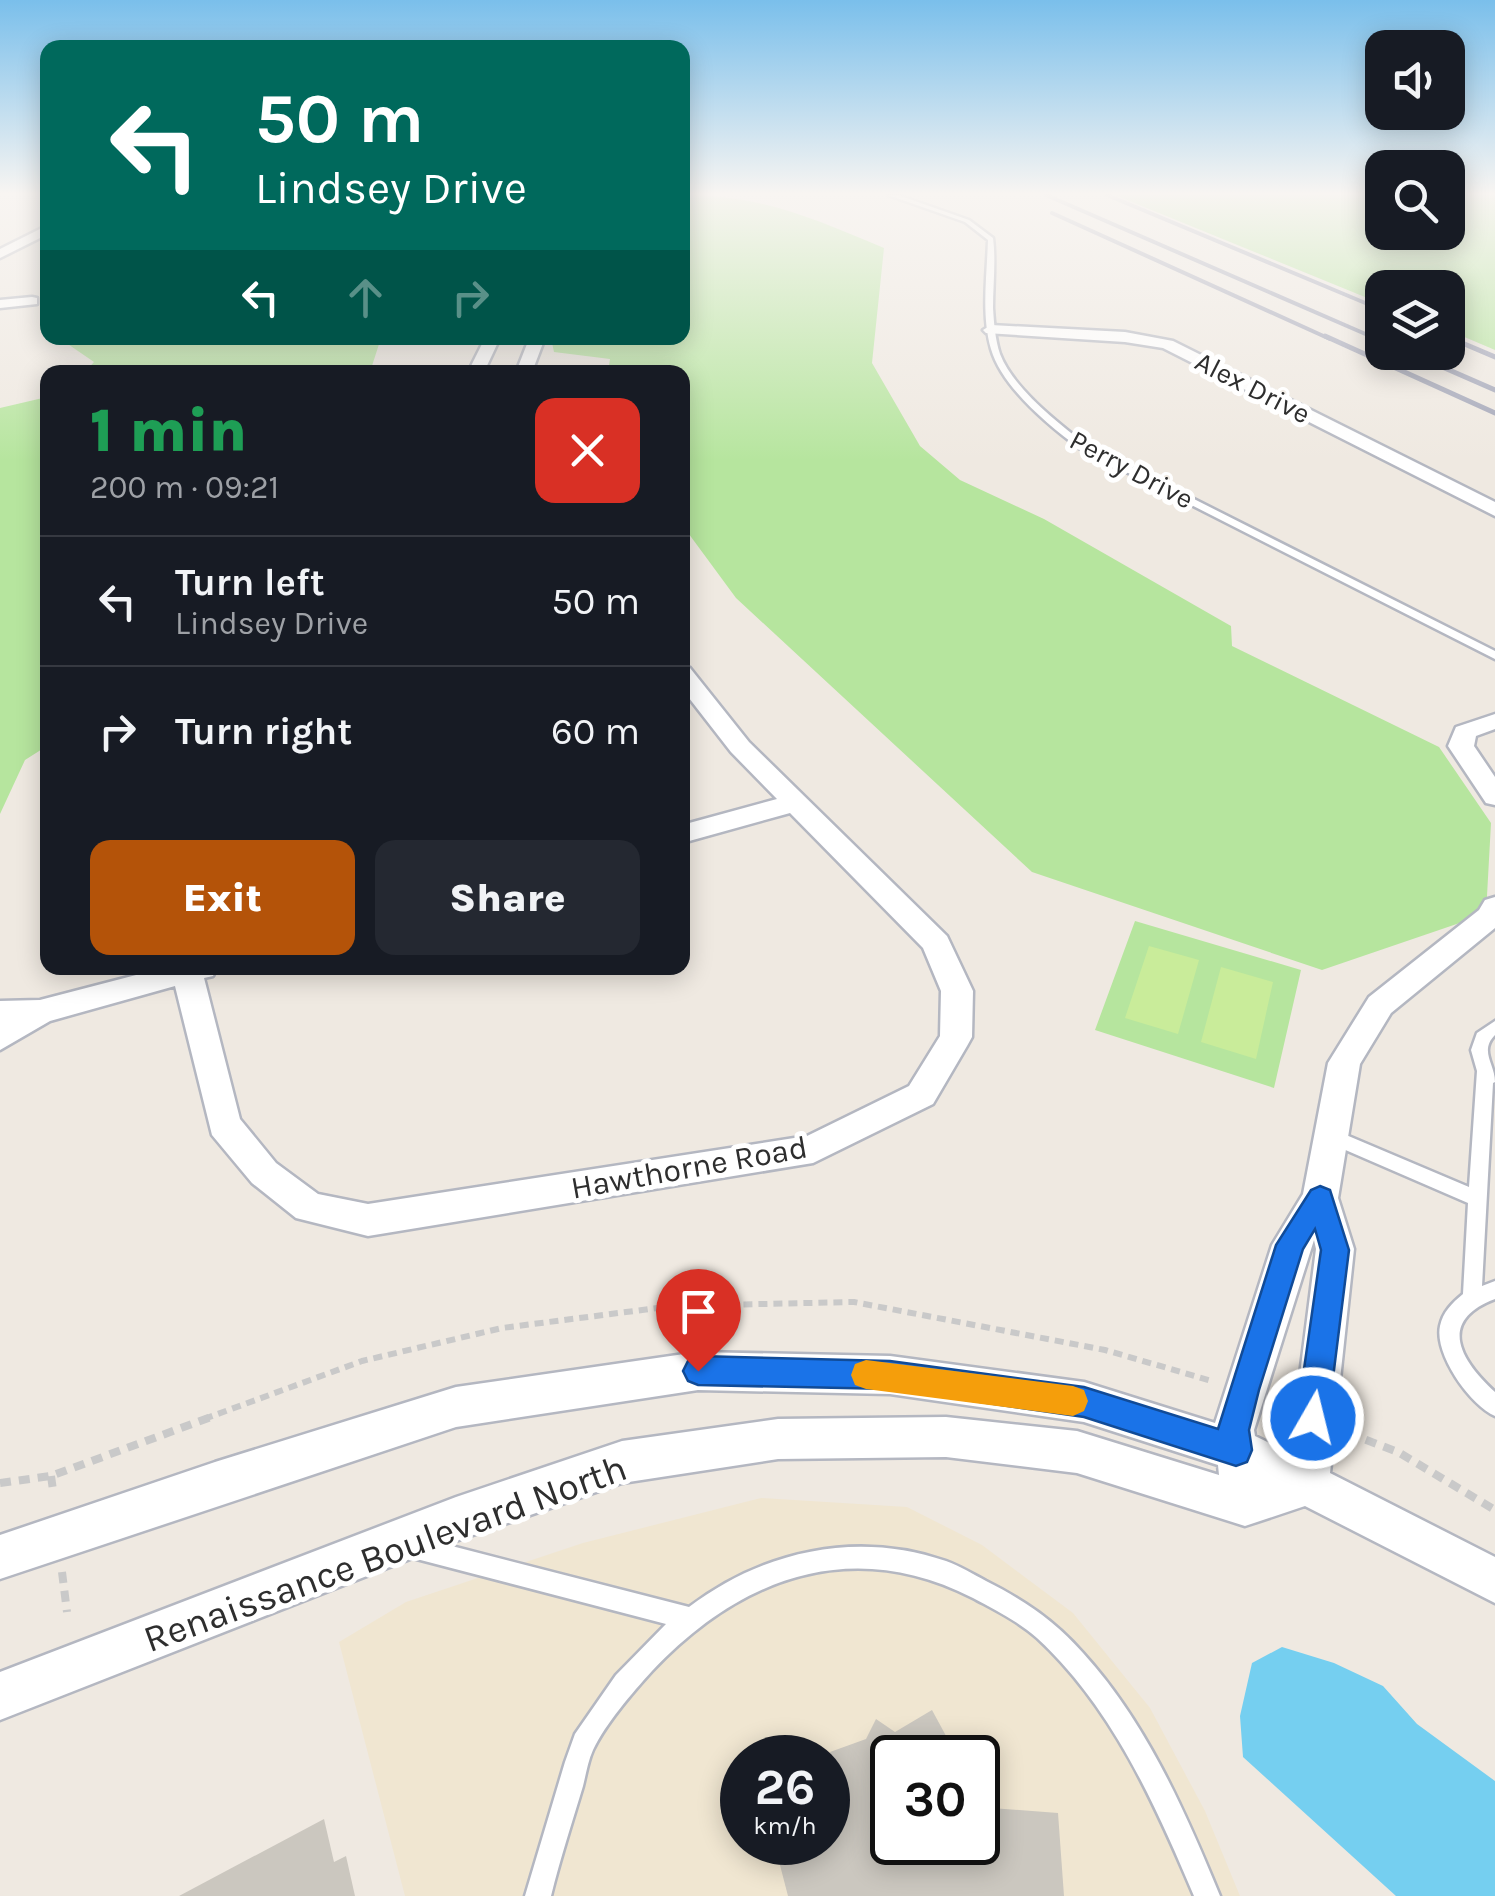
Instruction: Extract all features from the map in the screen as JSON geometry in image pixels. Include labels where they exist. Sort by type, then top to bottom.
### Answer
[{"type":"street","points":[[0,304],[32,301]]},
{"type":"street","name":"Alex Drive","points":[[992,330],[1125,337],[1166,344],[1495,510]]},
{"type":"street","name":"Hawthorne Road","points":[[193,975],[224,1126],[264,1174],[309,1207],[368,1220],[813,1149],[920,1094],[956,1038],[957,991],[936,943],[740,747],[690,682]]},
{"type":"street","points":[[1495,720],[1465,732],[1461,746],[1495,797]]},
{"type":"street","points":[[690,832],[798,802]]},
{"type":"street","points":[[1307,1484],[1244,1504],[1233,1430],[1290,1245],[1320,1198],[1344,1063],[1380,1005],[1494,909]]},
{"type":"street","name":"Hawthorne Road","points":[[0,1013],[40,1012],[171,975]]},
{"type":"street","name":"Hawthorne Road","points":[[0,1038],[40,1012]]},
{"type":"street","points":[[1307,1484],[1335,1250],[1320,1198]]},
{"type":"street","points":[[0,1557],[215,1483],[456,1407],[698,1371],[890,1375],[1084,1402],[1236,1450],[1495,1582]]},
{"type":"street","name":"Renaissance Boulevard North","points":[[0,1696],[395,1542],[622,1462],[778,1439],[946,1436],[1077,1452],[1244,1504]]},
{"type":"lane","name":"Perry Drive","points":[[992,283],[992,330],[999,362],[1058,428],[1082,446],[1495,656]]},
{"type":"lane","points":[[1472,1296],[1490,1078],[1479,1044],[1485,1032],[1495,1026]]},
{"type":"lane","points":[[1333,1136],[1478,1199]]},
{"type":"lane","points":[[1495,1290],[1472,1296],[1458,1306],[1450,1322],[1450,1342],[1457,1364],[1472,1386],[1495,1406]]},
{"type":"lane","points":[[395,1542],[689,1619]]},
{"type":"lane","points":[[538,1896],[584,1741],[634,1670],[689,1619],[751,1578],[784,1566],[854,1554],[934,1566],[973,1582],[1047,1631],[1111,1705],[1164,1796],[1207,1896]]},
{"type":"path","points":[[51,1476],[54,1490]]},
{"type":"path","points":[[62,1569],[67,1612]]},
{"type":"shaded area","points":[[761,1498],[907,1507],[982,1545],[1073,1613],[1150,1708],[1205,1811],[1240,1896],[405,1896],[339,1642],[406,1602],[583,1543]]},
{"type":"green space","points":[[690,283],[880,283],[872,363],[920,446],[960,480],[1044,519],[1231,626],[1232,646],[1439,747],[1491,823],[1486,914],[1322,970],[1032,872],[736,598],[690,536],[690,365],[609,365],[610,359],[554,352],[552,345],[690,345]]},
{"type":"green space","points":[[1332,283],[1365,283],[1365,297]]},
{"type":"green space","points":[[1465,283],[1495,283],[1495,350],[1465,337]]},
{"type":"green space","points":[[69,345],[379,345],[372,365],[91,365],[94,362]]},
{"type":"green space","points":[[40,399],[40,750],[25,760],[0,814],[0,408]]},
{"type":"green space","points":[[1135,921],[1301,970],[1274,1088],[1095,1030]]},
{"type":"green space","points":[[1149,946],[1199,960],[1178,1034],[1125,1018]]},
{"type":"green space","points":[[1221,967],[1273,982],[1256,1059],[1201,1042]]},
{"type":"water","points":[[1282,1647],[1334,1663],[1383,1686],[1417,1724],[1495,1781],[1495,1896],[1396,1896],[1243,1757],[1240,1716],[1252,1663]]},
{"type":"building","points":[[932,1710],[946,1735],[870,1735],[870,1865],[1000,1865],[1000,1809],[1058,1813],[1064,1896],[788,1896],[780,1865],[850,1865],[850,1745],[866,1739],[876,1719],[895,1732]]},
{"type":"building","points":[[324,1819],[334,1862],[346,1856],[355,1896],[179,1896]]},
{"type":"railway","points":[[1208,283],[1330,339]]},
{"type":"railway","points":[[1249,283],[1365,334]]},
{"type":"railway","points":[[1319,283],[1365,303]]},
{"type":"railway","points":[[1325,336],[1495,413]]},
{"type":"railway","points":[[1465,344],[1495,357]]},
{"type":"railway","points":[[1449,370],[1495,390]]},
{"type":"slow traffic","points":[[866,1375],[1073,1401]]},
{"type":"route","points":[[698,1371],[890,1375],[1084,1402],[1236,1450],[1233,1430],[1243,1390],[1290,1245],[1320,1198],[1335,1250],[1313,1418]]}]
